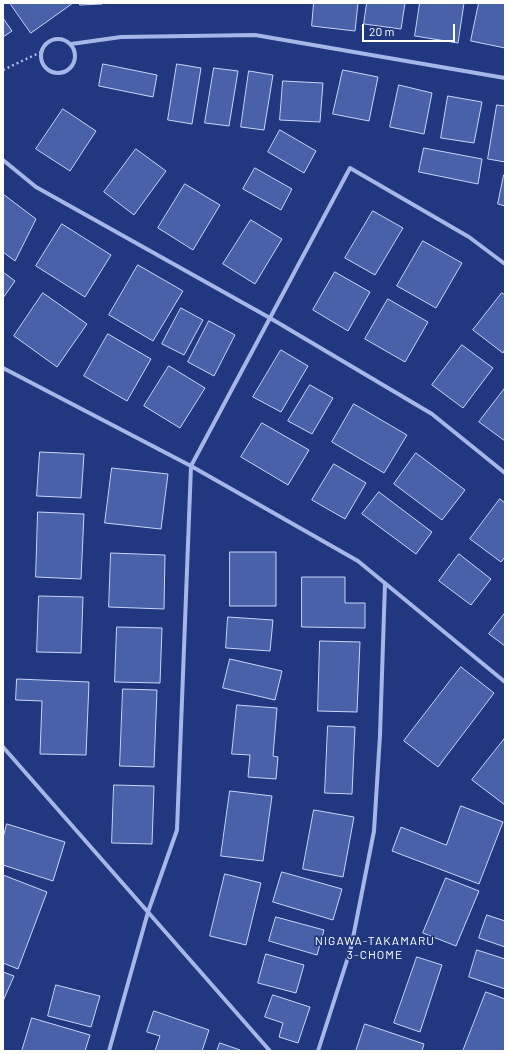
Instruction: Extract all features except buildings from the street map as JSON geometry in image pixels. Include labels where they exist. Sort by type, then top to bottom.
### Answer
[{"type":"street","points":[[72,44],[76,56],[74,64],[69,70],[58,74],[48,70],[42,62],[41,52],[46,43],[55,38],[65,40],[72,44],[121,37],[255,35],[505,78]]},
{"type":"street","points":[[3,160],[36,187],[270,318],[432,414],[505,473]]},
{"type":"street","points":[[109,1051],[148,912],[177,830],[191,466],[350,168],[468,237],[505,264]]},
{"type":"street","points":[[3,368],[191,466],[358,561],[505,682]]},
{"type":"street","points":[[318,1051],[351,948],[374,831],[380,735],[385,583]]},
{"type":"street","points":[[3,747],[270,1051]]},
{"type":"path","points":[[3,70],[41,52]]},
{"type":"district","name":"NIGAWA-TAKAMARU 3-CHOME","points":[[375,948]]}]
